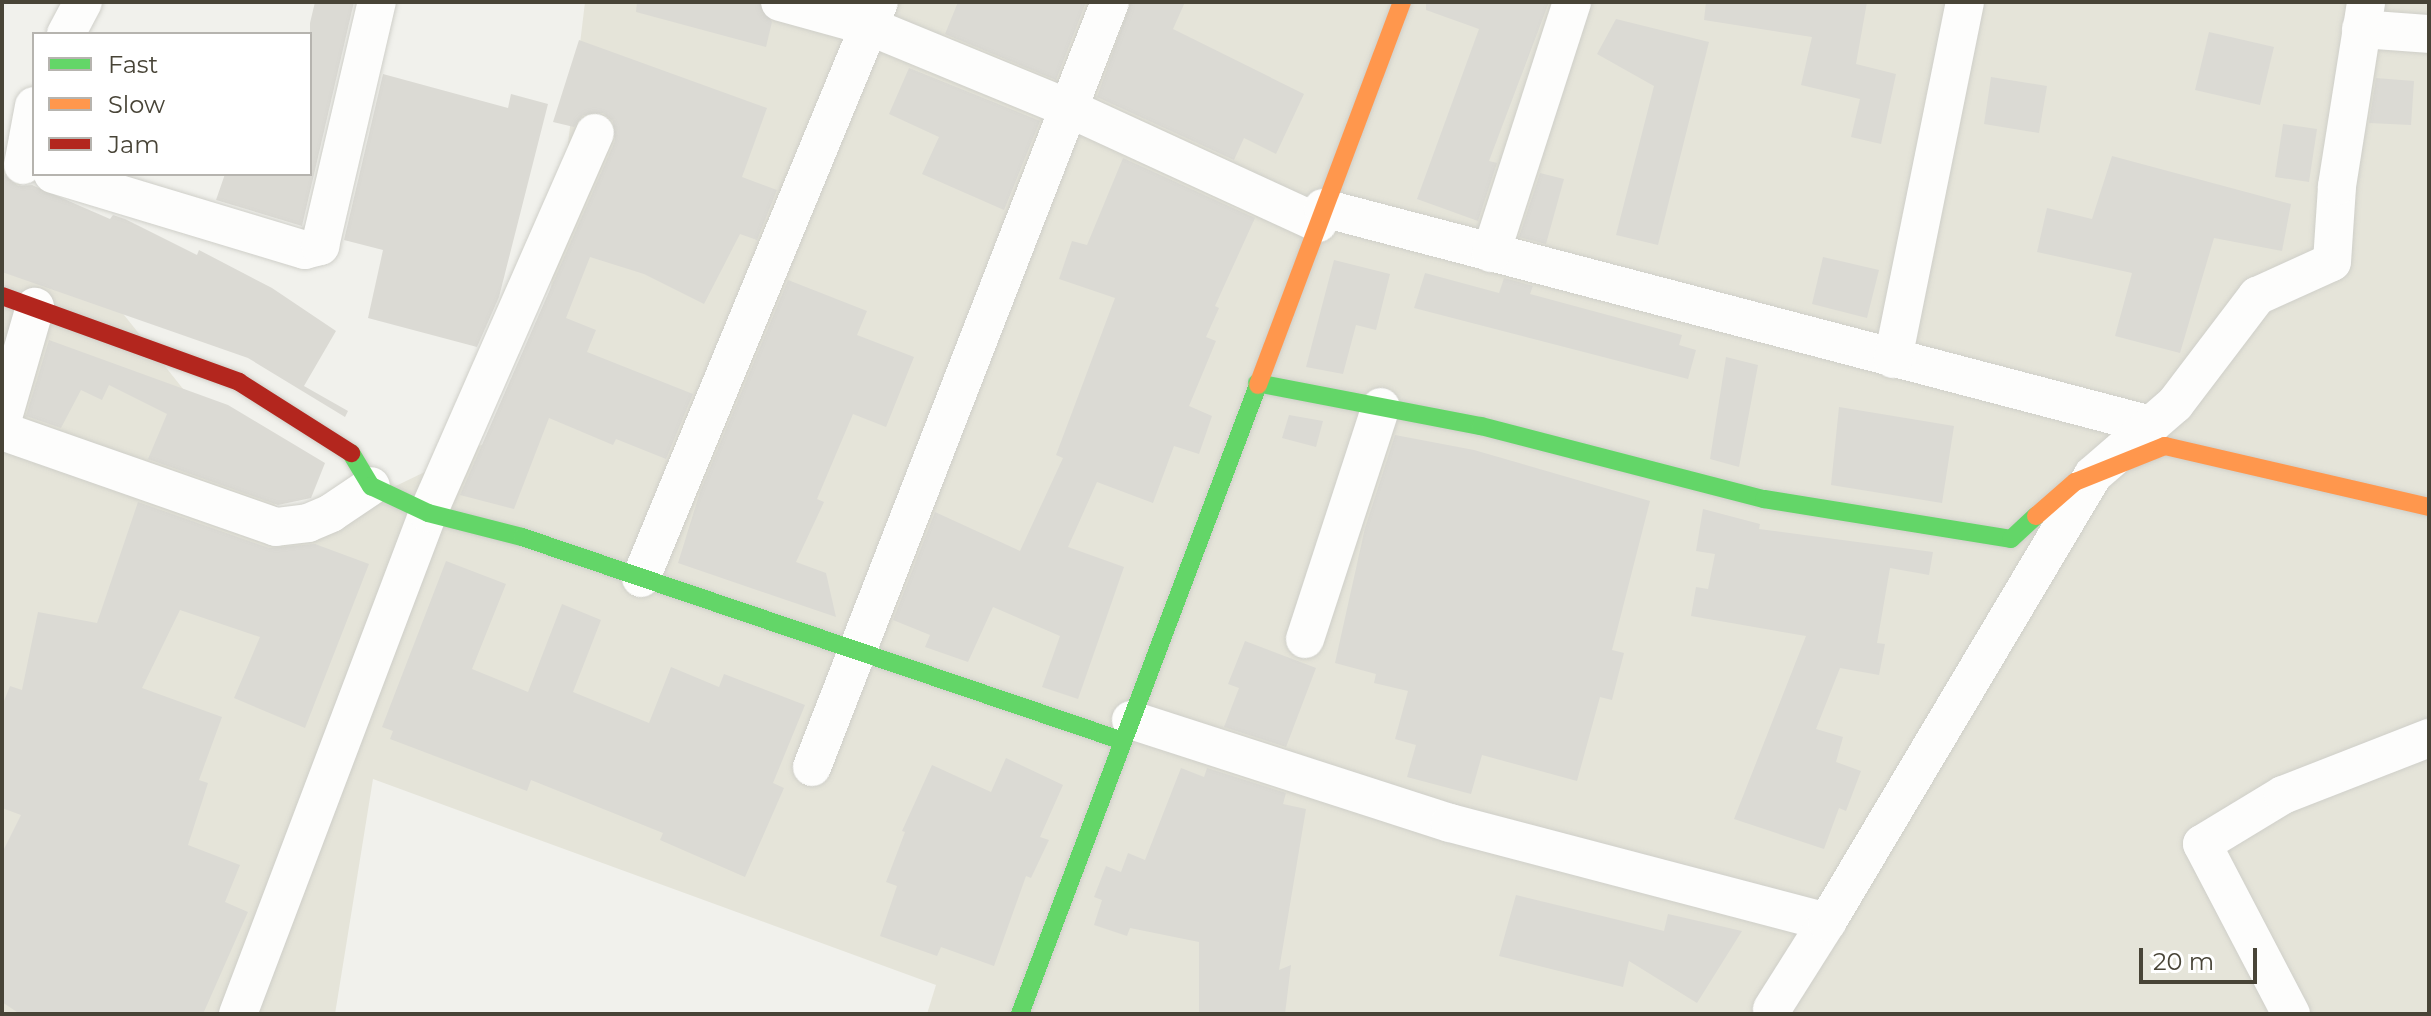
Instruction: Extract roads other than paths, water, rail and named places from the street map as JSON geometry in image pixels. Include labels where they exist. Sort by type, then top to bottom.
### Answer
[{"type":"street","points":[[67,32],[83,2]]},
{"type":"street","points":[[61,176],[305,250],[320,246],[377,2]]},
{"type":"street","points":[[780,2],[875,15],[1070,109],[1320,216],[1491,253],[2151,425]]},
{"type":"street","points":[[812,767],[1110,2]]},
{"type":"street","points":[[1020,1014],[1402,2]]},
{"type":"street","points":[[1491,253],[1572,2]]},
{"type":"street","points":[[1893,359],[1965,2]]},
{"type":"street","points":[[641,578],[875,15]]},
{"type":"street","points":[[1778,1012],[1827,922],[2093,475],[2175,404],[2257,296],[2332,262],[2337,186],[2364,16],[2429,34]]},
{"type":"street","points":[[28,166],[32,126]]},
{"type":"street","points":[[238,1014],[428,513],[595,133]]},
{"type":"street","points":[[2,421],[18,302],[239,382],[348,448],[371,486],[428,513],[641,578],[855,651],[1127,731],[1450,823],[1827,922]]},
{"type":"street","points":[[1257,383],[1481,426],[1764,499],[2011,539],[2075,482],[2165,446],[2429,507]]},
{"type":"street","points":[[1305,639],[1381,407]]},
{"type":"street","points":[[2,431],[276,527],[319,518],[371,486]]},
{"type":"street","points":[[2291,1014],[2202,844],[2283,795],[2429,738]]}]
